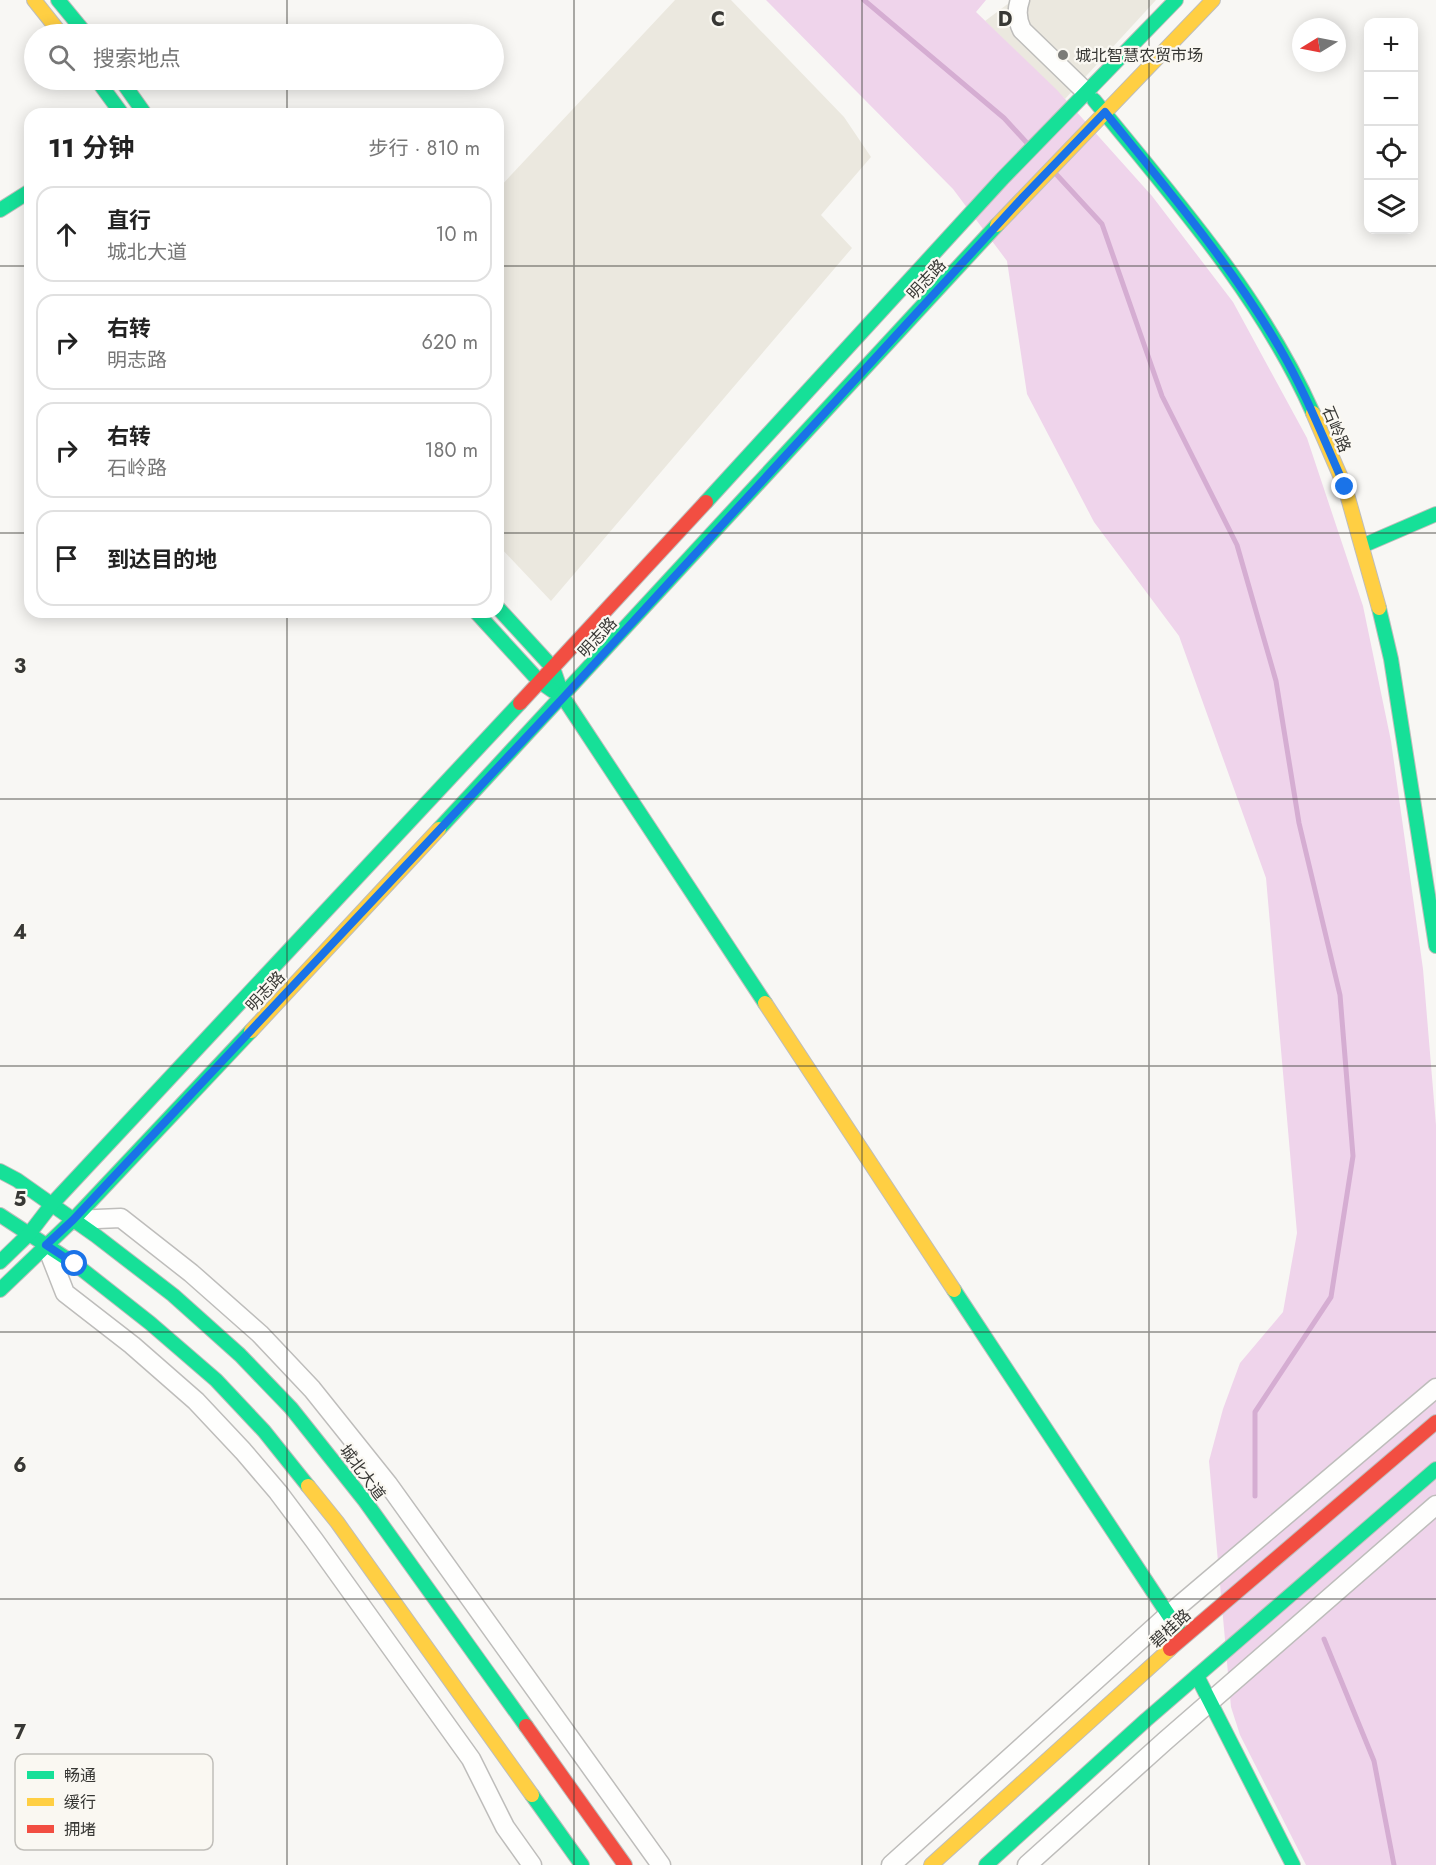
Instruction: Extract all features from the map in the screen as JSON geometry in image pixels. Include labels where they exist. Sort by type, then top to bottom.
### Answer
[{"type":"main road","points":[[34,0],[53,24]]},
{"type":"main road","points":[[58,0],[78,24]]},
{"type":"main road","name":"明志路","points":[[0,1262],[29,1234],[52,1204],[553,668],[1002,179],[1176,0]]},
{"type":"main road","name":"明志路","points":[[0,1290],[73,1220],[563,698],[1023,197],[1213,0]]},
{"type":"main road","points":[[104,90],[118,108]]},
{"type":"main road","points":[[128,90],[140,108]]},
{"type":"main road","name":"石岭路","points":[[1087,93],[1105,112],[1190,218],[1242,290],[1279,347],[1305,396],[1345,487],[1391,659],[1436,946]]},
{"type":"main road","points":[[0,210],[24,194]]},
{"type":"main road","points":[[1362,546],[1436,514]]},
{"type":"main road","points":[[504,615],[553,668],[563,698],[1183,1637]]},
{"type":"main road","points":[[481,618],[540,682],[563,698]]},
{"type":"main road","name":"城北大道","points":[[0,1171],[52,1204],[173,1295],[240,1355],[291,1408],[365,1501],[626,1865]]},
{"type":"main road","points":[[0,1215],[75,1264],[150,1323],[216,1380],[264,1431],[337,1522],[582,1865]]},
{"type":"main road","name":"碧桂路","points":[[931,1865],[1183,1637],[1436,1422]]},
{"type":"main road","points":[[986,1865],[1197,1676],[1436,1468]]},
{"type":"main road","points":[[1197,1676],[1293,1865]]},
{"type":"street","points":[[1020,0],[1017,11],[1022,30],[1087,93]]},
{"type":"street","points":[[73,1220],[121,1218],[191,1273],[251,1326],[312,1389],[388,1484],[661,1865]]},
{"type":"street","points":[[46,1245],[65,1293],[132,1345],[196,1401],[278,1492],[471,1760],[505,1827],[532,1865]]},
{"type":"street","points":[[891,1865],[1168,1615],[1436,1388]]},
{"type":"street","points":[[1027,1865],[1210,1701],[1436,1505]]},
{"type":"shaded area","points":[[675,0],[731,0],[844,117],[871,157],[821,215],[852,248],[551,601],[504,551],[504,183]]},
{"type":"shaded area","points":[[766,0],[986,0],[976,12],[1057,90],[1152,196],[1233,302],[1307,438],[1363,606],[1391,741],[1423,969],[1436,1125],[1436,1865],[1306,1865],[1240,1735],[1231,1707],[1209,1461],[1223,1409],[1240,1363],[1283,1312],[1297,1233],[1266,878],[1179,636],[1094,522],[1027,394],[1007,261],[953,189]]},
{"type":"shaded area","name":"城北智慧农贸市场","points":[[1013,0],[1156,0],[1065,99],[985,21]]},
{"type":"waterway","points":[[864,0],[1004,118],[1027,143]]},
{"type":"waterway","points":[[1056,174],[1102,224],[1162,396],[1237,545],[1276,681],[1299,823],[1340,995],[1353,1156],[1331,1297],[1255,1412],[1255,1496]]},
{"type":"waterway","points":[[1324,1639],[1374,1761],[1394,1865]]},
{"type":"traffic: fast","points":[[58,0],[78,24]]},
{"type":"traffic: fast","points":[[706,502],[1002,179],[1176,0]]},
{"type":"traffic: fast","points":[[104,90],[118,108]]},
{"type":"traffic: fast","points":[[128,90],[141,108]]},
{"type":"traffic: fast","points":[[1094,100],[1185,211],[1242,288],[1292,370],[1313,413]]},
{"type":"traffic: fast","points":[[0,210],[24,195]]},
{"type":"traffic: fast","points":[[439,829],[997,225]]},
{"type":"traffic: fast","points":[[1362,546],[1436,514]]},
{"type":"traffic: fast","points":[[1379,608],[1391,659],[1436,946]]},
{"type":"traffic: fast","points":[[504,615],[553,668],[563,697],[765,1003]]},
{"type":"traffic: fast","points":[[481,618],[540,682],[553,691]]},
{"type":"traffic: fast","points":[[0,1262],[29,1234],[52,1204],[520,703]]},
{"type":"traffic: fast","points":[[0,1290],[73,1220],[251,1031]]},
{"type":"traffic: fast","points":[[0,1171],[17,1180],[95,1235],[173,1295],[240,1355],[291,1408],[365,1501],[526,1726]]},
{"type":"traffic: fast","points":[[0,1215],[75,1264],[150,1323],[216,1380],[264,1431],[308,1486]]},
{"type":"traffic: fast","points":[[954,1290],[1183,1637]]},
{"type":"traffic: fast","points":[[986,1865],[1146,1720],[1436,1469]]},
{"type":"traffic: fast","points":[[1197,1676],[1293,1865]]},
{"type":"traffic: fast","points":[[532,1795],[582,1865]]},
{"type":"traffic: slow","points":[[34,0],[53,24]]},
{"type":"traffic: slow","points":[[997,225],[1213,0]]},
{"type":"traffic: slow","points":[[1313,413],[1345,487],[1379,608]]},
{"type":"traffic: slow","points":[[251,1031],[439,829]]},
{"type":"traffic: slow","points":[[765,1003],[954,1290]]},
{"type":"traffic: slow","points":[[308,1486],[337,1522],[532,1795]]},
{"type":"traffic: slow","points":[[931,1865],[1170,1649]]},
{"type":"traffic: jam","points":[[520,703],[706,502]]},
{"type":"traffic: jam","points":[[1170,1649],[1436,1422]]},
{"type":"traffic: jam","points":[[526,1726],[625,1865]]},
{"type":"place","name":"城北智慧农贸市场","points":[[1063,55]]},
{"type":"route","points":[[75,1264],[46,1245],[73,1220],[563,698],[1023,197],[1105,112],[1190,218],[1242,290],[1279,347],[1305,396],[1345,487]]}]
